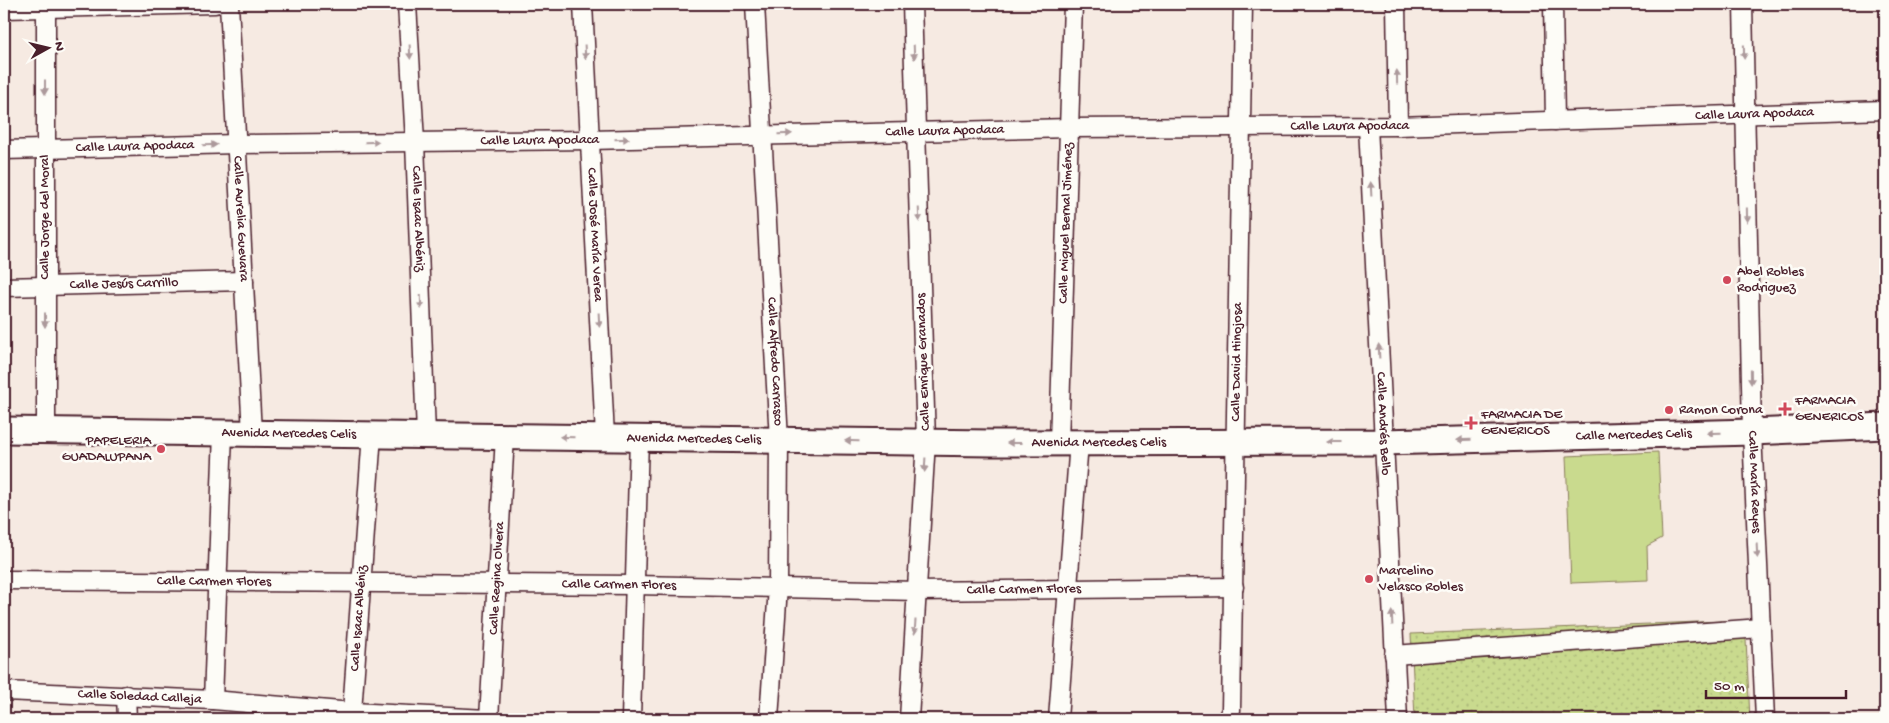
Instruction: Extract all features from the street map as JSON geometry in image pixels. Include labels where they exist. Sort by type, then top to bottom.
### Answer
[{"type":"main road","name":"Calle Mercedes Celis","points":[[1383,442],[1752,432],[1885,426]]},
{"type":"main road","name":"Avenida Mercedes Celis","points":[[4,430],[926,442],[1383,442]]},
{"type":"street","points":[[4,9],[46,6],[215,4]]},
{"type":"street","name":"Calle Aurelia Guevara","points":[[229,4],[252,433]]},
{"type":"street","name":"Calle Isaac Albéniz","points":[[407,4],[415,142],[426,435]]},
{"type":"street","name":"Calle José María Verea","points":[[582,4],[605,437]]},
{"type":"street","name":"Calle Alfredo Carrasco","points":[[755,4],[779,440],[778,587],[769,719]]},
{"type":"street","name":"Calle Enrique Granados","points":[[909,719],[926,442],[912,4]]},
{"type":"street","name":"Calle Miguel Bernal Jiménez","points":[[1058,719],[1068,589],[1070,128],[1073,4]]},
{"type":"street","name":"Calle David Hinojosa","points":[[1227,719],[1231,710],[1234,587],[1243,4]]},
{"type":"street","points":[[1396,4],[1398,126]]},
{"type":"street","points":[[1553,4],[1555,121]]},
{"type":"street","name":"Calle María Reyes","points":[[1743,4],[1752,432],[1765,719]]},
{"type":"street","name":"Calle Jorge del Moral","points":[[46,6],[44,150],[46,430]]},
{"type":"street","name":"Calle Laura Apodaca","points":[[4,150],[237,144],[590,140],[763,134],[1070,128],[1398,126],[1885,110]]},
{"type":"street","name":"Calle Andrés Bello","points":[[1368,126],[1398,719]]},
{"type":"street","name":"Calle Jesús Carrillo","points":[[4,288],[244,281]]},
{"type":"street","points":[[213,700],[223,433]]},
{"type":"street","name":"Calle Isaac Albéniz","points":[[352,712],[372,434]]},
{"type":"street","name":"Calle Regina Olvera","points":[[488,719],[505,436]]},
{"type":"street","points":[[631,719],[639,438]]},
{"type":"street","name":"Calle Carmen Flores","points":[[4,580],[635,585],[918,591],[1234,587]]},
{"type":"street","points":[[1394,655],[1761,628]]},
{"type":"street","name":"Calle Soledad Calleja","points":[[4,691],[213,700],[263,712],[352,712],[488,719]]},
{"type":"street","points":[[126,695],[127,719]]},
{"type":"green space","points":[[1658,452],[1662,538],[1647,546],[1648,580],[1571,583],[1566,456]]},
{"type":"green space","points":[[1745,620],[1750,719],[1415,719],[1411,634]]},
{"type":"place","name":"Abel Robles Rodriguez","points":[[1727,280]]},
{"type":"place","name":"FARMACIA GENERICOS","points":[[1785,409]]},
{"type":"place","name":"Ramon Corona","points":[[1669,410]]},
{"type":"place","name":"FARMACIA DE GENERICOS","points":[[1471,423]]},
{"type":"place","name":"PAPELERIA GUADALUPANA","points":[[161,449]]},
{"type":"place","name":"Marcelino Velasco Robles","points":[[1369,579]]}]
